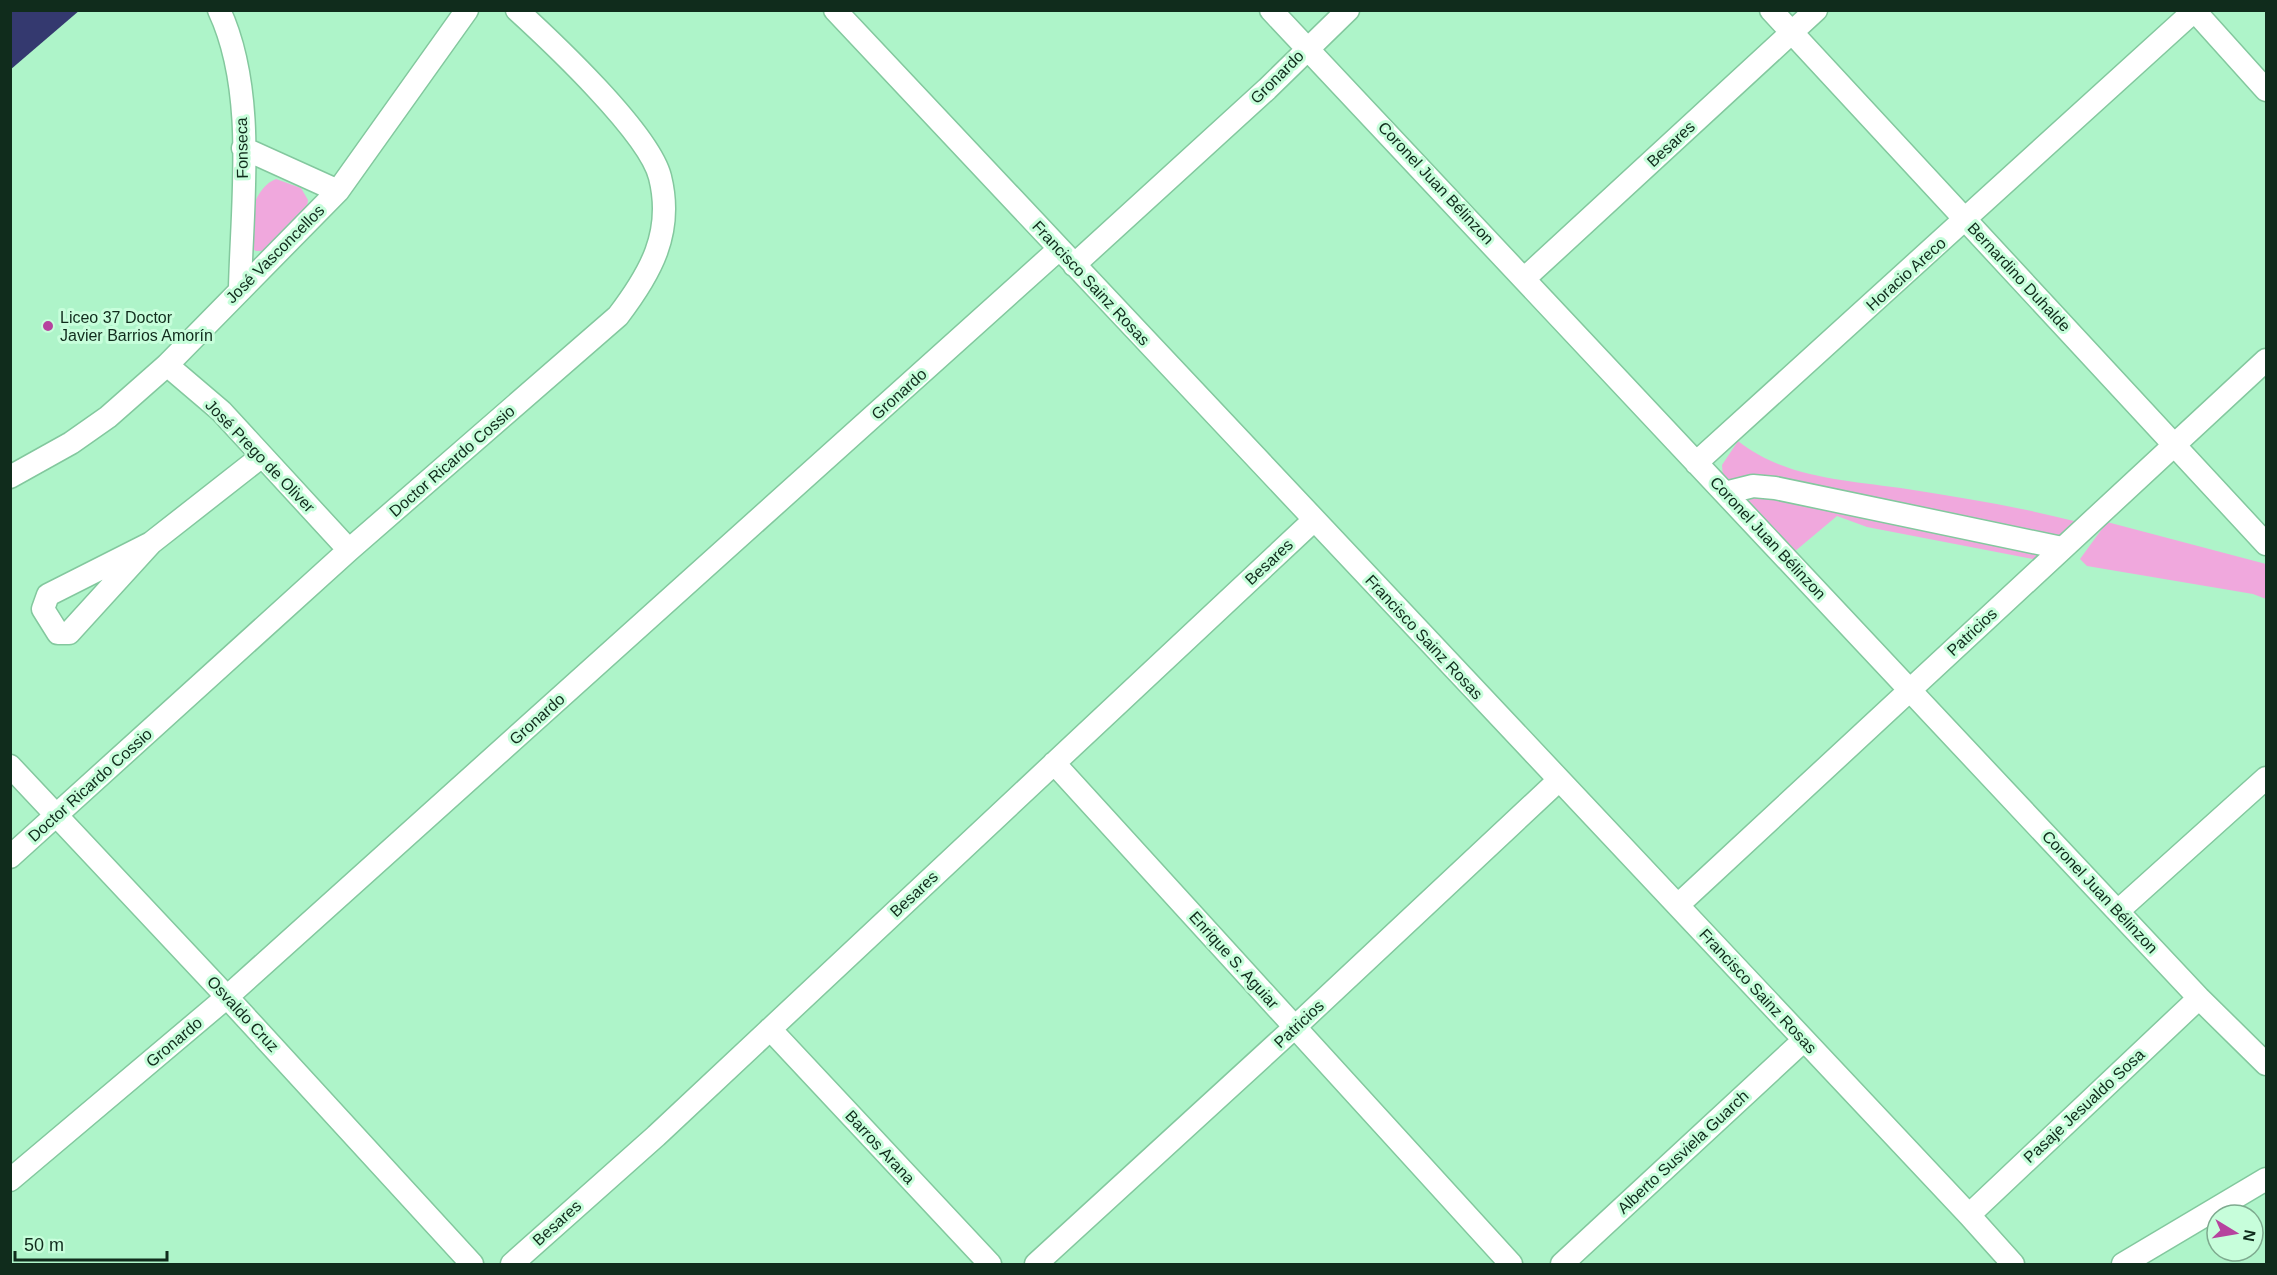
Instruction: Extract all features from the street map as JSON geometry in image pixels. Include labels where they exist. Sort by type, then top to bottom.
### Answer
[{"type":"street","name":"Fonseca","points":[[219,10],[235,59],[239,82],[243,148],[240,288]]},
{"type":"street","name":"José Vasconcellos","points":[[10,477],[71,443],[108,417],[167,365],[338,190],[467,10]]},
{"type":"street","name":"Doctor Ricardo Cossio","points":[[10,857],[349,550],[618,316],[644,282],[659,248],[663,213],[660,176],[650,153],[605,99],[517,10]]},
{"type":"street","name":"Francisco Sainz Rosas","points":[[835,10],[2013,1264]]},
{"type":"street","name":"Coronel Juan Bélinzon","points":[[1271,10],[2199,998],[2266,1064]]},
{"type":"street","name":"Gronardo","points":[[10,1180],[227,997],[1066,258],[1267,89],[1348,10]]},
{"type":"street","name":"Bernardino Duhalde","points":[[1771,10],[2266,544]]},
{"type":"street","name":"Besares","points":[[1526,279],[1816,10]]},
{"type":"street","points":[[2194,10],[2266,90]]},
{"type":"street","name":"Horacio Areco","points":[[1696,463],[2194,10]]},
{"type":"street","points":[[243,148],[338,190]]},
{"type":"street","name":"Patricios","points":[[1678,906],[2266,360]]},
{"type":"street","name":"José Prego de Oliver","points":[[167,365],[220,411],[349,550]]},
{"type":"street","points":[[151,543],[48,595],[43,601],[43,609],[58,633],[69,633],[151,543],[262,456]]},
{"type":"street","points":[[1725,493],[1754,486],[1775,488],[2062,548]]},
{"type":"street","name":"Besares","points":[[512,1264],[770,1029],[1314,520]]},
{"type":"street","name":"Enrique S. Aguiar","points":[[1054,763],[1511,1264]]},
{"type":"street","name":"Osvaldo Cruz","points":[[10,766],[227,997],[472,1264]]},
{"type":"street","points":[[2118,911],[2266,778]]},
{"type":"street","name":"Patricios","points":[[1036,1264],[1295,1028],[1559,780]]},
{"type":"street","name":"Pasaje Jesualdo Sosa","points":[[1969,1215],[2199,998]]},
{"type":"street","name":"Barros Arana","points":[[770,1029],[990,1264]]},
{"type":"street","name":"Alberto Susviela Guarch","points":[[1562,1264],[1804,1040]]},
{"type":"street","points":[[2123,1264],[2266,1179]]},
{"type":"shaded area","points":[[276,179],[301,188],[308,200],[307,207],[264,251],[256,251],[248,246],[250,218],[262,190]]},
{"type":"shaded area","points":[[1738,441],[1757,454],[1797,471],[1840,480],[1973,500],[2082,523],[2043,561],[1867,527],[1837,516],[1794,552],[1723,477],[1722,465]]},
{"type":"shaded area","points":[[2107,522],[2266,564],[2266,599],[2253,594],[2087,566],[2080,559]]},
{"type":"building","points":[[10,10],[80,10],[10,70]]},
{"type":"place","name":"Liceo 37 Doctor Javier Barrios Amorín","points":[[48,326]]}]
